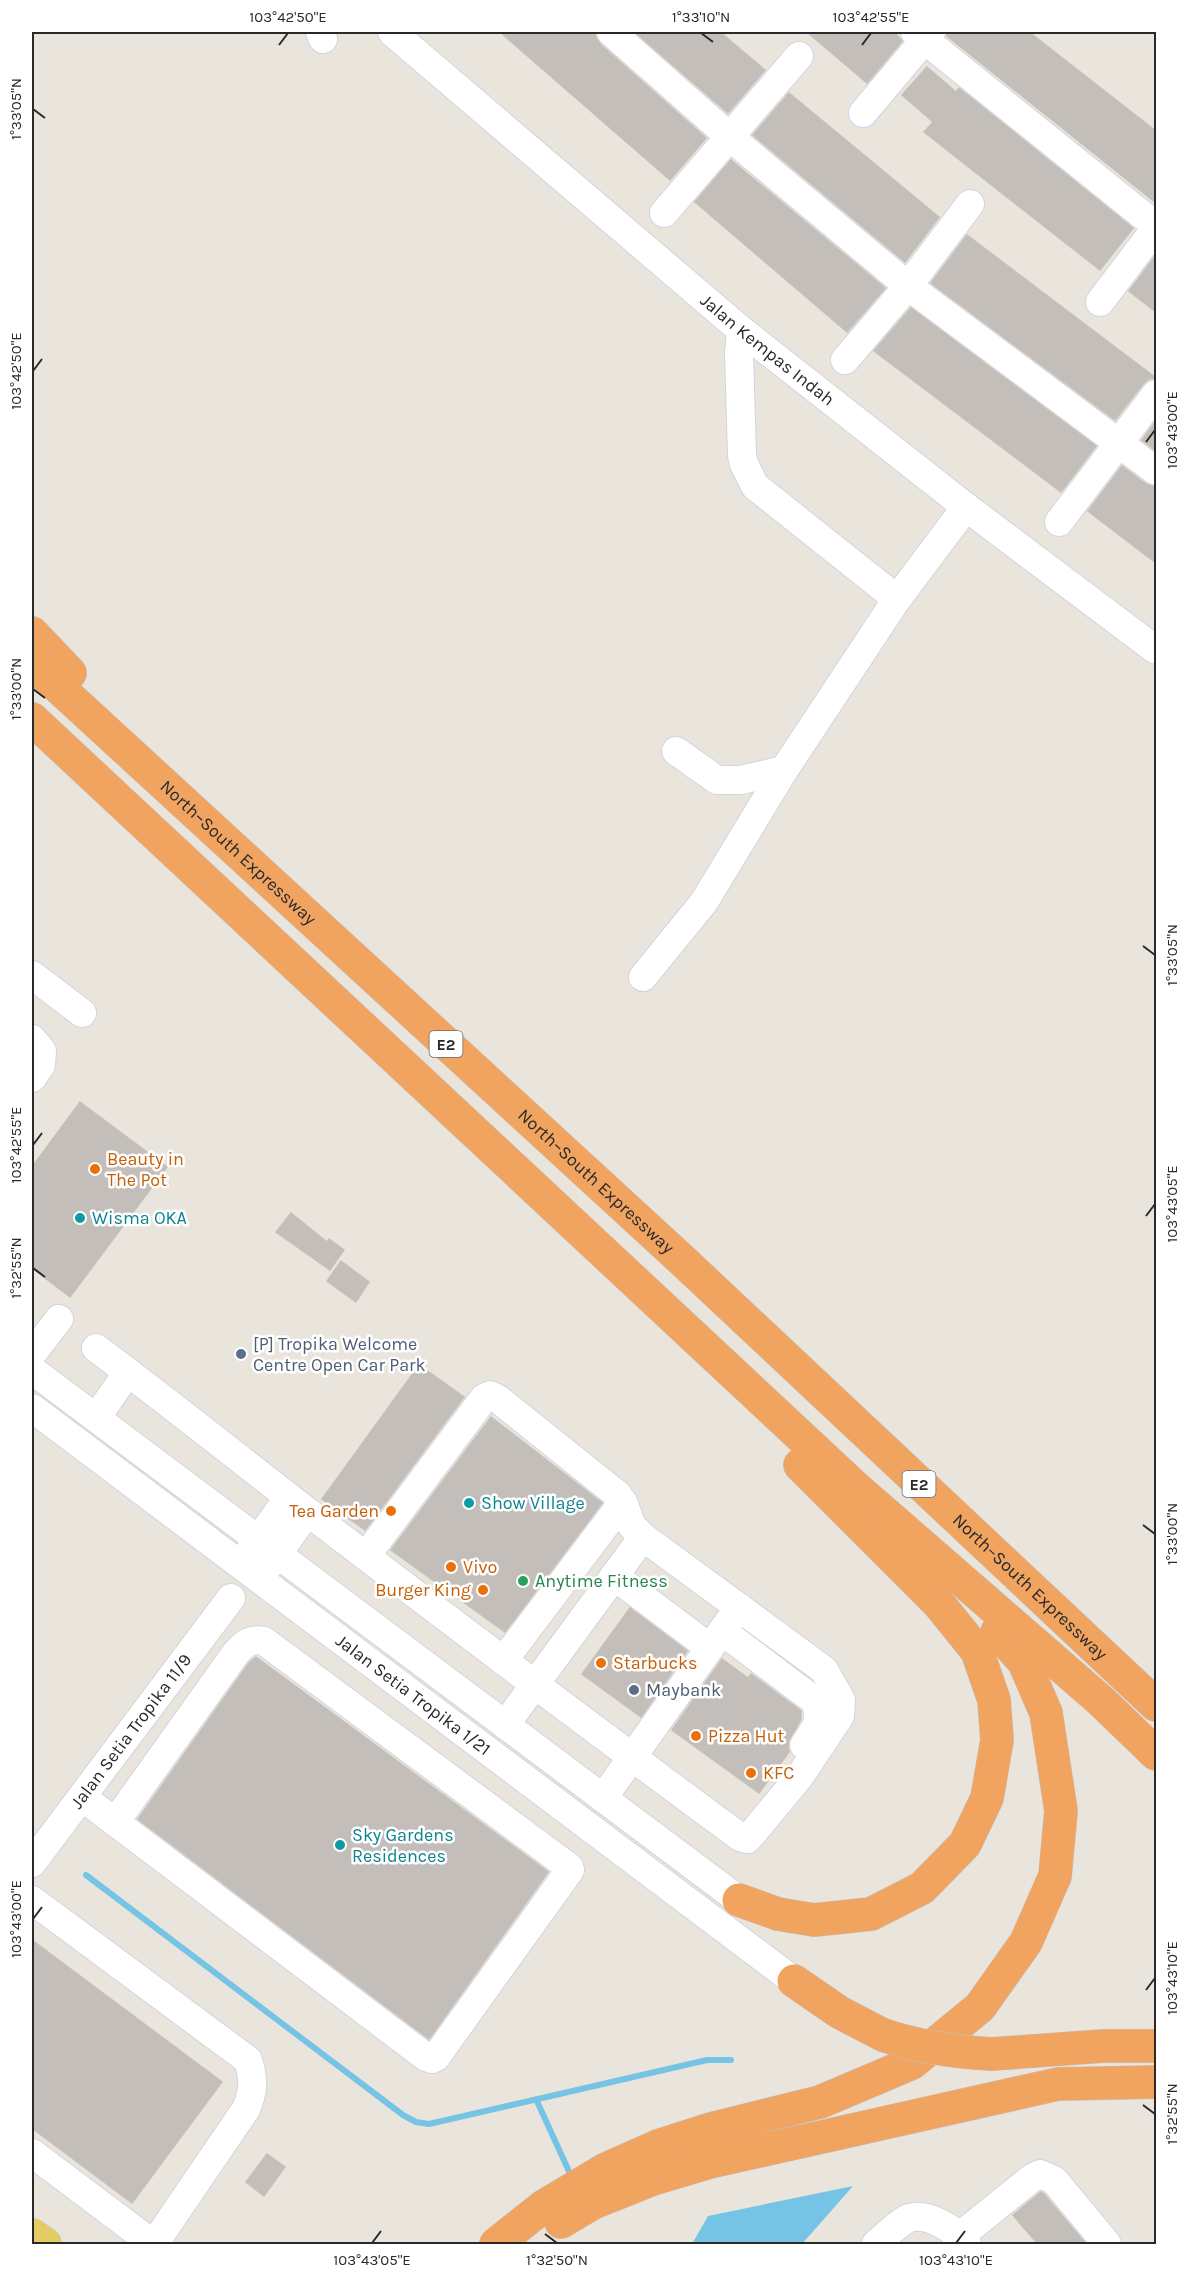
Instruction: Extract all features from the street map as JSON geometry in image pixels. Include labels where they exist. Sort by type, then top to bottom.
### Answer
[{"type":"highway","points":[[32,633],[208,826]]},
{"type":"highway","name":"North–South Expressway","points":[[32,663],[683,1262],[1156,1705]]},
{"type":"highway","name":"North–South Expressway","points":[[32,719],[855,1487],[1101,1701],[1156,1754]]},
{"type":"highway","points":[[654,1300],[762,1427],[939,1604],[977,1651],[994,1700],[997,1740],[987,1798],[965,1844],[922,1888],[871,1914],[814,1920],[778,1914],[739,1900]]},
{"type":"highway","points":[[496,2244],[553,2201],[606,2169],[658,2146],[711,2129],[820,2102],[912,2063],[980,2007],[1026,1942],[1055,1876],[1061,1811],[1046,1713],[1024,1662],[986,1619],[855,1487]]},
{"type":"highway","points":[[794,1981],[839,2012],[883,2035],[912,2044],[967,2053],[993,2054],[1103,2046],[1156,2046]]},
{"type":"highway","points":[[532,2244],[554,2227],[593,2203],[653,2179],[710,2162],[1058,2084],[1156,2082]]},
{"type":"main road","points":[[32,2235],[45,2244]]},
{"type":"street","points":[[611,32],[731,138],[908,286],[1156,471]]},
{"type":"street","name":"Jalan Kempas Indah","points":[[402,34],[741,330],[966,507],[1156,650]]},
{"type":"street","points":[[863,113],[923,34],[1156,227],[1100,302]]},
{"type":"street","points":[[664,213],[731,138],[799,56]]},
{"type":"street","points":[[845,360],[908,286],[970,204]]},
{"type":"street","points":[[741,330],[739,353],[742,442],[744,464],[748,474],[755,486],[897,599]]},
{"type":"street","points":[[1059,522],[1156,394]]},
{"type":"street","points":[[643,977],[704,902],[784,770],[897,599],[966,507]]},
{"type":"street","points":[[675,751],[717,780],[741,780],[784,770]]},
{"type":"street","points":[[32,975],[82,1013]]},
{"type":"street","points":[[32,1039],[42,1052],[41,1065],[32,1078]]},
{"type":"street","points":[[32,1354],[59,1319]]},
{"type":"street","points":[[96,1348],[128,1372],[366,1556],[534,1685],[740,1837],[747,1839],[752,1834],[800,1776],[840,1716],[841,1700],[824,1671],[643,1537],[632,1526],[623,1502],[618,1496],[507,1406],[490,1395],[484,1398],[366,1556]]},
{"type":"street","name":"Jalan Setia Tropika 1/21","points":[[32,1370],[739,1900]]},
{"type":"street","points":[[96,1418],[128,1372]]},
{"type":"street","name":"Jalan Setia Tropika 1/21","points":[[32,1408],[794,1981]]},
{"type":"street","points":[[503,1661],[623,1502]]},
{"type":"street","points":[[249,1572],[299,1504]]},
{"type":"street","points":[[505,1725],[643,1537]]},
{"type":"street","name":"Jalan Setia Tropika 11/9","points":[[32,1863],[231,1598],[229,1580],[249,1572]]},
{"type":"street","points":[[614,1576],[815,1701],[819,1711],[819,1723],[795,1757],[800,1776]]},
{"type":"street","points":[[603,1798],[739,1607]]},
{"type":"street","points":[[82,1797],[426,2058],[432,2059],[436,2057],[570,1870],[569,1867],[264,1641],[251,1640],[236,1653],[116,1821]]},
{"type":"street","points":[[340,1697],[367,1660]]},
{"type":"street","points":[[109,1760],[142,1785]]},
{"type":"street","points":[[32,1900],[248,2061],[254,2080],[253,2094],[246,2109],[153,2244],[32,2153]]},
{"type":"street","points":[[876,2244],[906,2219],[919,2217],[931,2219],[964,2240],[1032,2178],[1040,2174],[1054,2180],[1107,2244]]},
{"type":"water","points":[[853,2186],[802,2244],[692,2244],[708,2216]]},
{"type":"building","points":[[500,32],[595,32],[600,44],[706,138],[670,180]]},
{"type":"building","points":[[635,32],[720,32],[765,70],[728,113]]},
{"type":"building","points":[[807,32],[894,32],[902,41],[867,83]]},
{"type":"building","points":[[947,32],[1029,32],[1156,131],[1156,203],[947,36]]},
{"type":"building","points":[[927,67],[956,92],[959,88],[1133,228],[1100,270],[924,132],[933,122],[902,95]]},
{"type":"building","points":[[789,93],[939,217],[905,262],[753,135]]},
{"type":"building","points":[[731,160],[885,288],[847,332],[695,202]]},
{"type":"building","points":[[967,235],[1156,378],[1149,379],[1143,384],[1115,420],[931,283]]},
{"type":"building","points":[[1156,255],[1156,312],[1129,291]]},
{"type":"building","points":[[911,308],[1096,446],[1061,492],[874,351]]},
{"type":"building","points":[[1156,421],[1156,451],[1142,440]]},
{"type":"building","points":[[1122,466],[1146,484],[1156,487],[1156,563],[1088,511]]},
{"type":"building","name":"Wisma OKA","points":[[80,1102],[167,1167],[70,1297],[32,1268],[32,1167]]},
{"type":"building","points":[[291,1213],[327,1242],[329,1239],[344,1250],[330,1270],[276,1232]]},
{"type":"building","points":[[341,1261],[369,1282],[356,1302],[327,1281]]},
{"type":"building","points":[[419,1365],[464,1397],[365,1530],[322,1499]]},
{"type":"building","points":[[491,1417],[602,1503],[505,1632],[391,1550]]},
{"type":"building","points":[[630,1608],[687,1651],[641,1717],[582,1674]]},
{"type":"building","name":"Sky Gardens Residences","points":[[256,1657],[548,1872],[429,2039],[138,1819],[249,1663]]},
{"type":"building","points":[[722,1659],[748,1678],[751,1674],[801,1711],[801,1719],[788,1743],[789,1752],[759,1793],[672,1730]]},
{"type":"building","points":[[32,1940],[222,2082],[132,2203],[32,2128]]},
{"type":"building","points":[[267,2154],[285,2167],[264,2196],[246,2182]]},
{"type":"building","points":[[1041,2192],[1086,2244],[1038,2244],[1023,2227],[1013,2215]]},
{"type":"waterway","points":[[86,1875],[403,2115],[416,2122],[429,2124],[707,2060],[731,2060]]},
{"type":"waterway","points":[[536,2099],[572,2178]]},
{"type":"place","name":"Beauty in The Pot","points":[[95,1169]]},
{"type":"place","name":"Wisma OKA","points":[[80,1218]]},
{"type":"place","name":"[P] Tropika Welcome Centre Open Car Park","points":[[241,1354]]},
{"type":"place","name":"Show Village","points":[[469,1503]]},
{"type":"place","name":"Tea Garden","points":[[391,1511]]},
{"type":"place","name":"Vivo","points":[[451,1567]]},
{"type":"place","name":"Anytime Fitness","points":[[523,1581]]},
{"type":"place","name":"Burger King","points":[[483,1590]]},
{"type":"place","name":"Starbucks","points":[[601,1663]]},
{"type":"place","name":"Maybank","points":[[634,1690]]},
{"type":"place","name":"Pizza Hut","points":[[696,1736]]},
{"type":"place","name":"KFC","points":[[751,1773]]},
{"type":"place","name":"Sky Gardens Residences","points":[[340,1845]]}]
